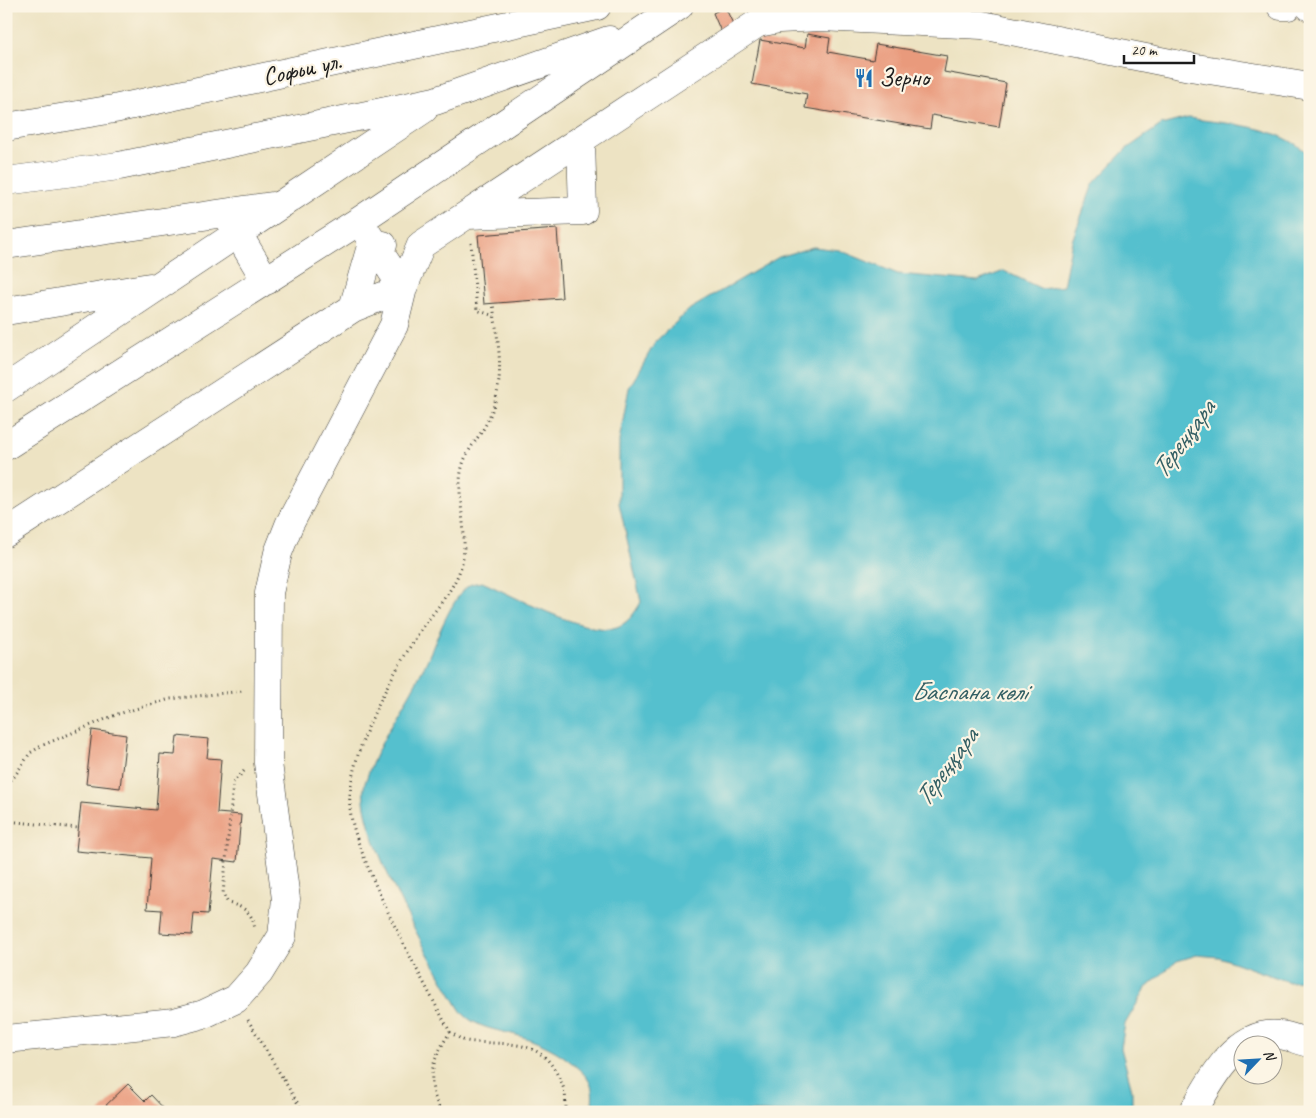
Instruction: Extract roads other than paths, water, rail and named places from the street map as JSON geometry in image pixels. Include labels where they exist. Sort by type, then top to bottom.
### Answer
[{"type":"street","name":"Софьи ул.","points":[[6,127],[114,110],[597,6]]},
{"type":"street","points":[[6,446],[266,281],[365,232],[642,29],[679,6]]},
{"type":"street","points":[[1281,6],[1288,6]]},
{"type":"street","points":[[365,232],[407,251],[421,245],[758,23],[779,19],[821,18],[982,25],[1190,67],[1310,86]]},
{"type":"street","points":[[6,181],[119,166],[435,101],[642,29]]},
{"type":"street","points":[[6,245],[232,223],[279,205],[435,101]]},
{"type":"street","points":[[468,215],[584,211],[581,141]]},
{"type":"street","points":[[232,223],[266,281]]},
{"type":"street","points":[[8,386],[159,286],[232,223]]},
{"type":"street","points":[[365,232],[403,288]]},
{"type":"street","points":[[353,308],[365,232]]},
{"type":"street","points":[[6,1039],[174,1022],[204,1014],[236,999],[259,973],[282,936],[286,899],[268,763],[269,593],[278,553],[289,525],[394,325],[403,288],[421,245]]},
{"type":"street","points":[[6,311],[159,286]]},
{"type":"street","points":[[6,533],[353,308],[403,288]]},
{"type":"street","points":[[1193,1112],[1214,1073],[1239,1047],[1264,1036],[1279,1035],[1310,1043]]},
{"type":"water","name":"Баспана көлі","points":[[1188,118],[1237,125],[1268,132],[1297,145],[1310,155],[1310,980],[1289,982],[1219,957],[1197,955],[1177,961],[1146,988],[1125,1024],[1121,1048],[1132,1090],[1132,1112],[591,1112],[593,1096],[588,1079],[567,1059],[536,1042],[479,1025],[464,1015],[415,930],[383,862],[371,830],[364,803],[365,783],[377,752],[418,680],[455,601],[469,585],[482,582],[566,620],[584,625],[600,628],[618,627],[633,615],[641,602],[619,503],[619,441],[629,388],[656,341],[690,309],[779,257],[813,247],[839,250],[898,274],[978,281],[1004,271],[1042,289],[1063,286],[1072,241],[1093,184],[1125,150],[1161,125]]},
{"type":"place","name":"Зерно","points":[[864,78]]},
{"type":"water label","name":"Тереңқара","points":[[1183,439]]},
{"type":"water label","name":"Тереңқара","points":[[946,767]]}]
